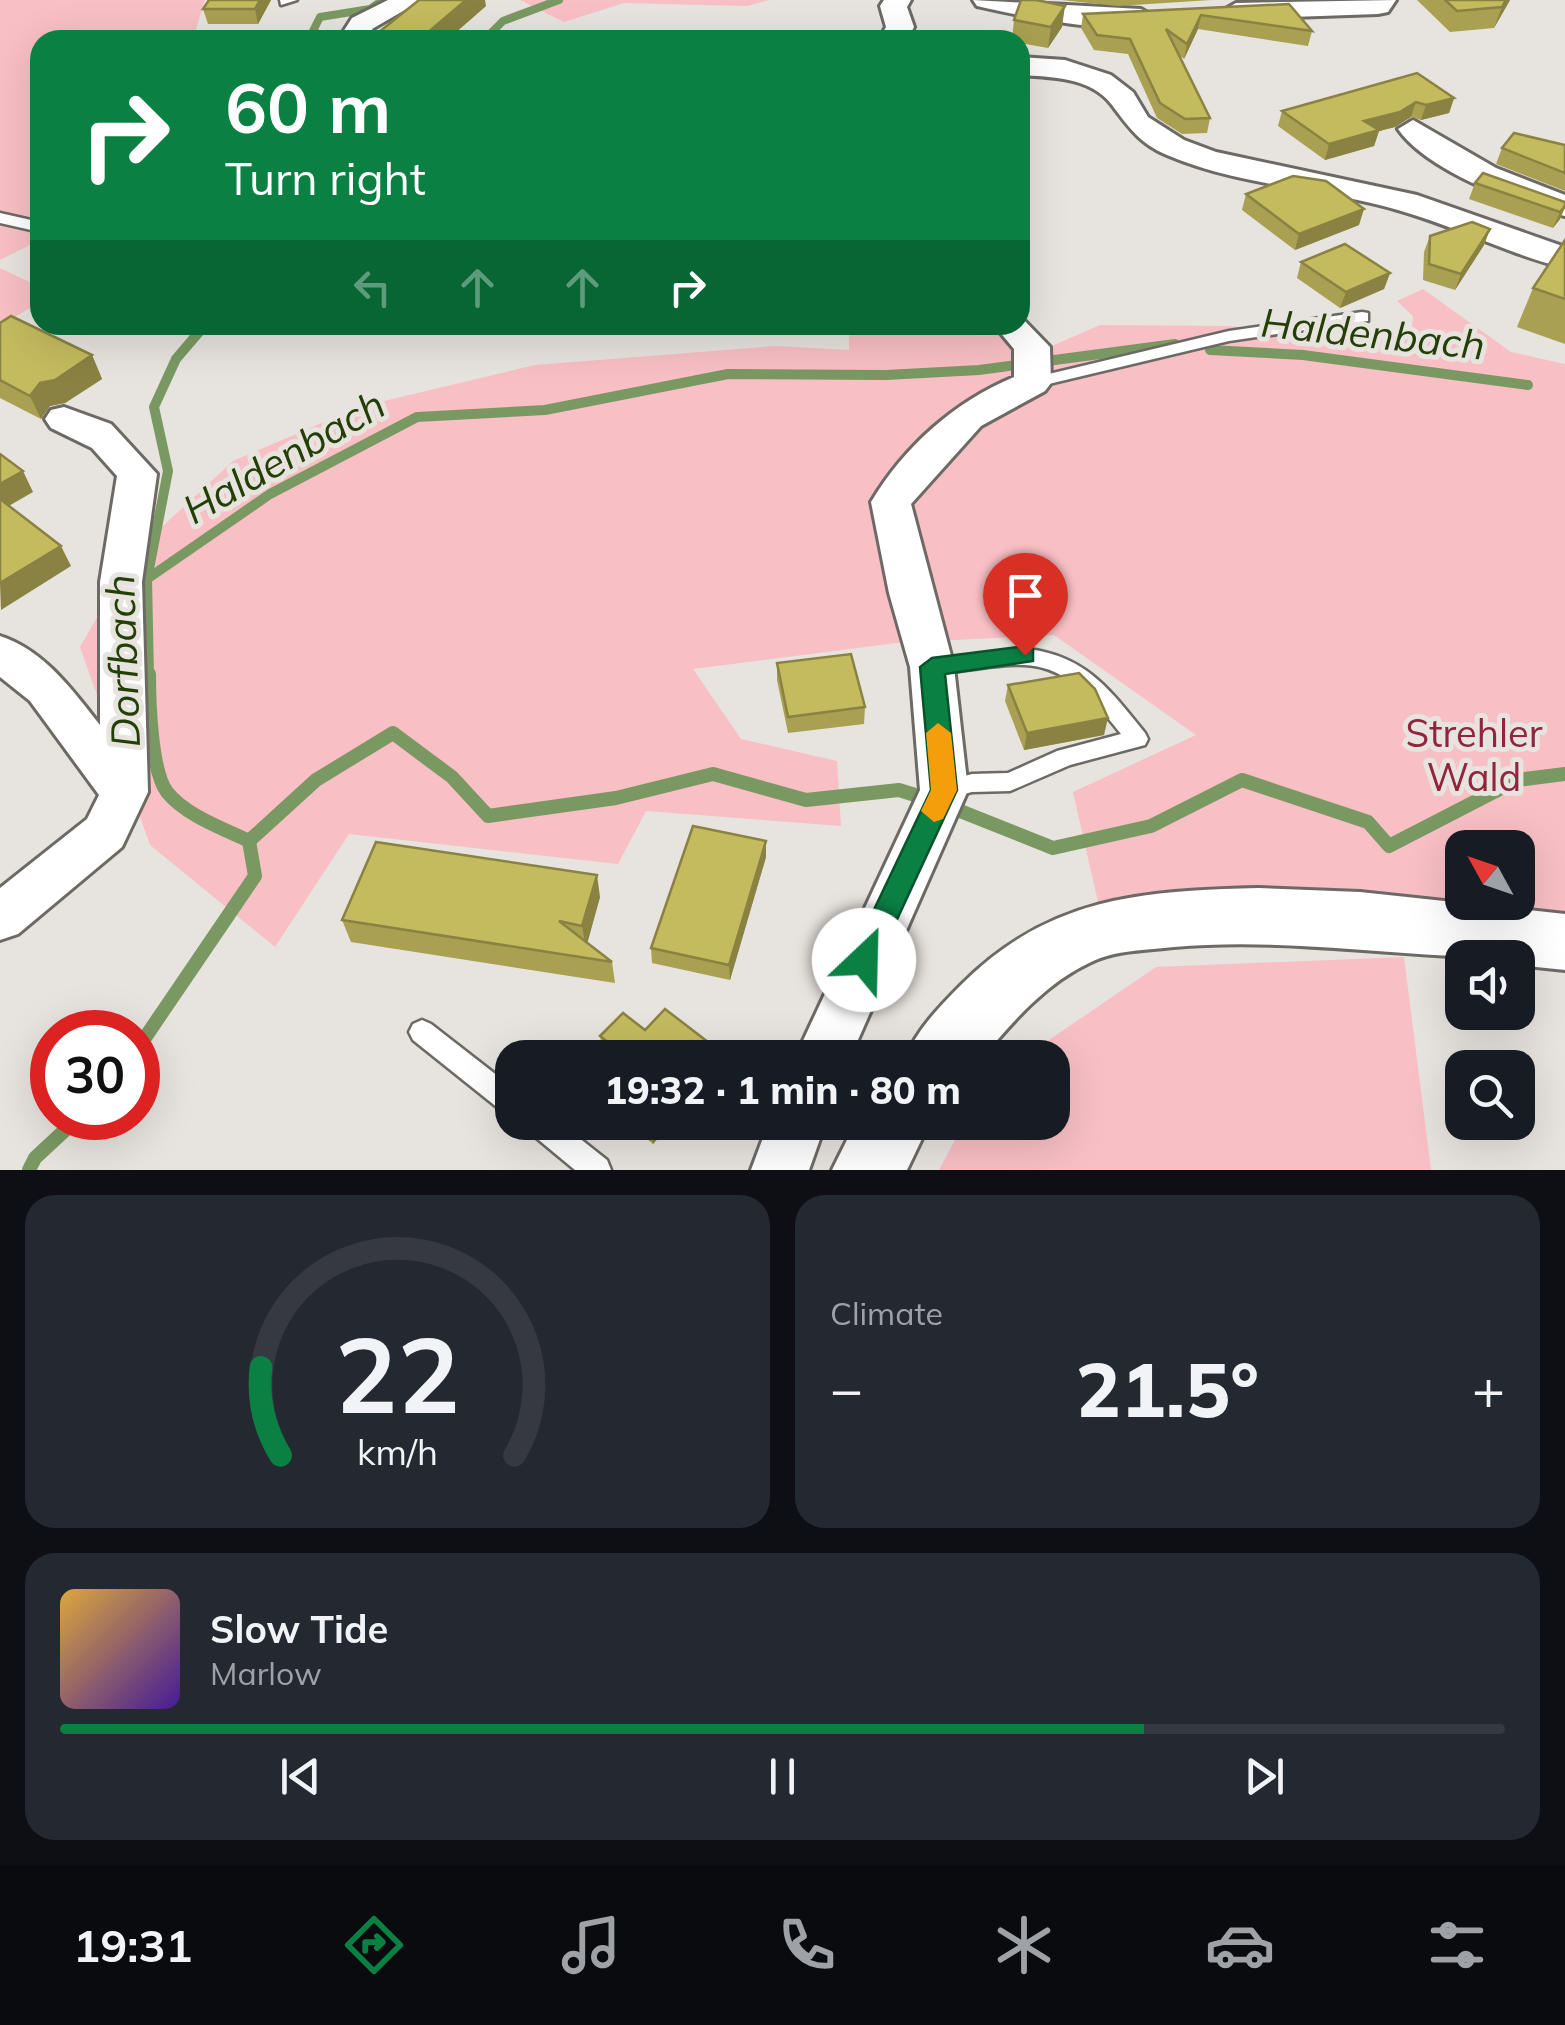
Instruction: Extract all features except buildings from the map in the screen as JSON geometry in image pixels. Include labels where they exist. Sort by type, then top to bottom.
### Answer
[{"type":"street","points":[[358,30],[362,24],[409,0]]},
{"type":"street","points":[[898,0],[892,6],[898,30]]},
{"type":"street","points":[[986,0],[1068,16],[1173,15]]},
{"type":"street","points":[[1209,13],[1293,6],[1378,6],[1382,0]]},
{"type":"street","points":[[1030,67],[1066,69],[1102,81],[1122,98],[1136,122],[1174,147],[1208,160],[1467,211],[1565,238]]},
{"type":"street","points":[[1413,129],[1439,152],[1475,172],[1565,206]]},
{"type":"street","points":[[1406,202],[1565,258]]},
{"type":"street","points":[[830,1040],[938,804],[932,667],[910,593],[891,502],[952,425],[990,399],[1025,352]]},
{"type":"street","points":[[0,918],[106,834],[124,792],[121,582],[137,474],[108,438],[90,425],[64,419]]},
{"type":"street","points":[[0,652],[46,689],[124,792]]},
{"type":"street","points":[[954,1040],[989,998],[1060,945],[1104,928],[1225,913],[1321,917],[1565,942]]},
{"type":"street","points":[[780,1170],[791,1140]]},
{"type":"street","points":[[868,1170],[885,1140]]},
{"type":"lane","points":[[0,218],[30,225]]},
{"type":"lane","points":[[1025,352],[1229,336],[1362,316]]},
{"type":"lane","points":[[932,667],[1025,655],[1056,658],[1100,690],[1137,739],[1040,766],[1010,782],[972,783],[938,804]]},
{"type":"lane","points":[[422,1032],[495,1090]]},
{"type":"lane","points":[[560,1140],[597,1170]]},
{"type":"green space","points":[[0,0],[205,0],[196,30],[30,30],[30,245],[0,260]]},
{"type":"green space","points":[[520,0],[769,0],[747,6],[624,3],[564,22]]},
{"type":"green space","points":[[0,268],[30,282],[30,308],[0,326]]},
{"type":"green space","name":"Strehler Wald","points":[[1423,289],[1511,352],[1565,364],[1565,942],[1104,928],[1073,792],[1196,735],[1054,635],[896,643],[693,669],[741,739],[837,761],[841,826],[646,811],[618,864],[349,834],[275,947],[150,845],[80,647],[135,552],[233,461],[359,407],[535,365],[776,346],[849,350],[849,335],[1004,335],[1024,358],[1100,325],[1229,326],[1349,341],[1411,336],[1413,316],[1397,301]]},
{"type":"green space","points":[[1404,957],[1431,1170],[939,1170],[955,1140],[1070,1140],[1070,1040],[1049,1040],[1156,967]]},
{"type":"waterway","name":"Dorfbach","points":[[314,30],[320,17],[370,9],[383,0]]},
{"type":"waterway","points":[[494,30],[503,21],[559,0]]},
{"type":"waterway","name":"Dorfbach","points":[[147,579],[168,471],[154,407],[176,359],[196,335]]},
{"type":"waterway","name":"Haldenbach","points":[[147,579],[270,494],[417,417],[545,410],[728,374],[886,375],[979,370],[1175,344]]},
{"type":"waterway","name":"Haldenbach","points":[[1210,350],[1303,355],[1528,385]]},
{"type":"waterway","name":"Dorfbach","points":[[147,579],[149,677]]},
{"type":"waterway","name":"Dorfbach","points":[[149,674],[157,768],[167,792],[205,821],[249,841]]},
{"type":"waterway","points":[[249,841],[316,780],[393,733],[452,777],[488,816],[616,798],[713,774],[806,800],[899,790],[928,799]]},
{"type":"waterway","points":[[945,805],[1053,848],[1151,826],[1242,780],[1368,822],[1389,846],[1517,780],[1565,774]]},
{"type":"waterway","name":"Dorfbach","points":[[160,1016],[255,876],[249,841]]},
{"type":"waterway","name":"Dorfbach","points":[[29,1170],[35,1158],[54,1140]]},
{"type":"slow traffic","points":[[934,811],[944,790],[938,733]]},
{"type":"route","points":[[864,960],[944,790],[932,667],[1025,655]]}]
